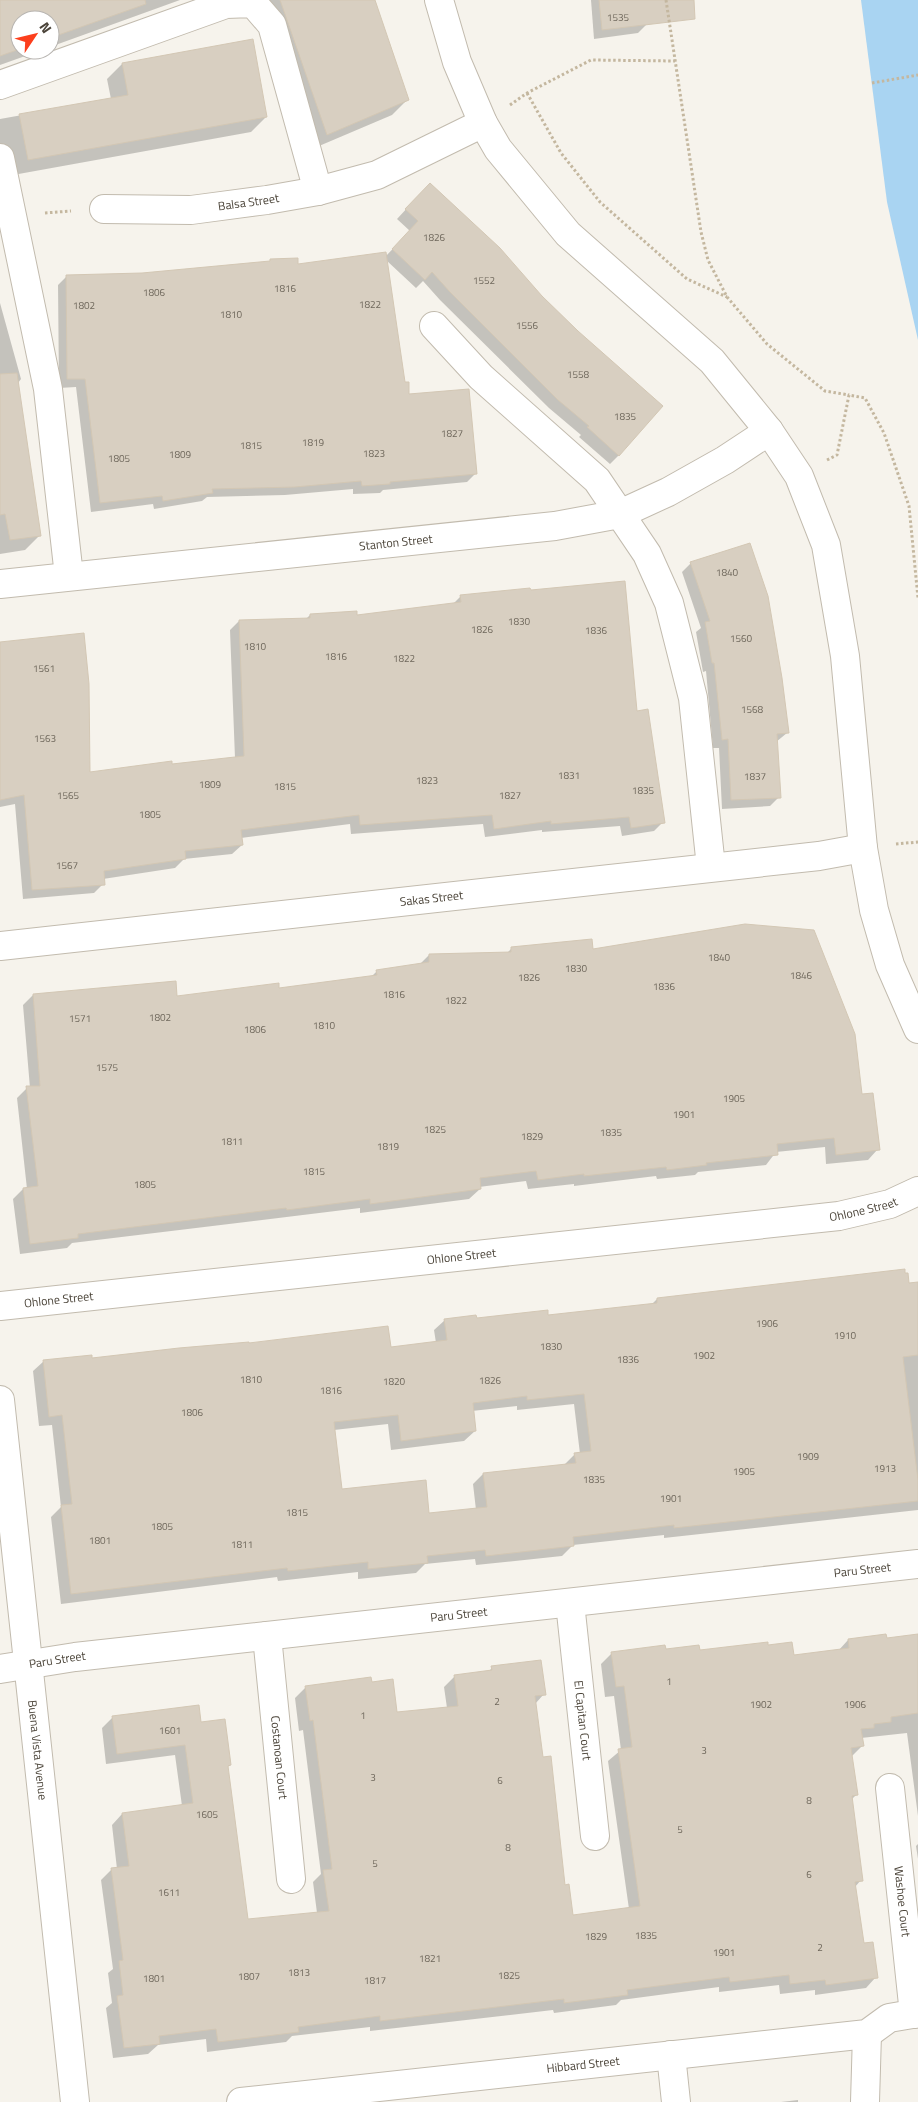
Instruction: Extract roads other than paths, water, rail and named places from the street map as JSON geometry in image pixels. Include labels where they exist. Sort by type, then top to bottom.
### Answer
[{"type":"street","points":[[439,0],[457,62],[483,123],[498,149],[568,234],[712,361],[769,431],[799,476],[826,545],[846,656],[863,848],[874,910],[890,964],[918,1029]]},
{"type":"street","points":[[0,85],[226,4],[253,3],[272,25],[318,191]]},
{"type":"street","name":"Balsa Street","points":[[104,209],[191,210],[318,191],[377,175],[483,123]]},
{"type":"street","points":[[0,158],[48,389],[69,576]]},
{"type":"street","points":[[434,326],[481,377],[597,480],[647,554],[669,603],[693,698],[711,867]]},
{"type":"street","name":"Stanton Street","points":[[0,584],[545,527],[620,514],[668,492],[725,460],[769,431]]},
{"type":"street","name":"Sakas Street","points":[[0,946],[819,856],[863,848]]},
{"type":"street","name":"Ohlone Street","points":[[0,1306],[839,1216],[890,1204],[918,1191]]},
{"type":"street","name":"Buena Vista Avenue","points":[[0,1400],[75,2102]]},
{"type":"street","name":"Paru Street","points":[[0,1669],[75,1657],[918,1564]]},
{"type":"street","name":"El Capitan Court","points":[[570,1603],[595,1836]]},
{"type":"street","name":"Costanoan Court","points":[[266,1636],[291,1879]]},
{"type":"street","name":"Washoe Court","points":[[890,1788],[916,2013]]},
{"type":"street","name":"Hibbard Street","points":[[241,2102],[867,2034],[889,2018],[916,2013]]},
{"type":"street","points":[[865,2102],[867,2034]]},
{"type":"street","points":[[671,2055],[676,2102]]},
{"type":"water","points":[[861,0],[918,0],[918,340],[887,202]]}]
